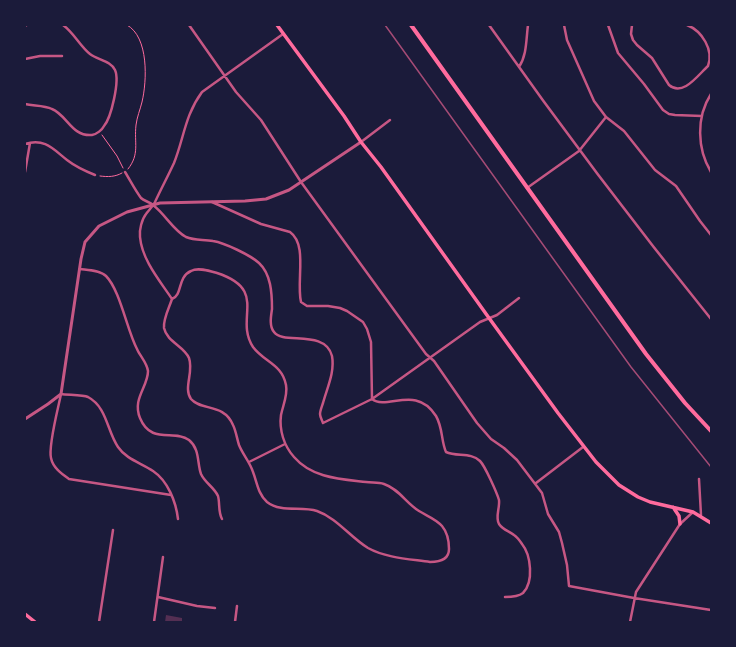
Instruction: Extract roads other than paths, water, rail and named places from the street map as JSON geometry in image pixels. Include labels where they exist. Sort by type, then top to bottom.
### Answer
[{"type":"main road","points":[[277,25],[583,447],[609,475],[628,491],[650,502],[693,512],[711,523]]},
{"type":"main road","points":[[411,25],[646,354],[685,403],[711,431]]},
{"type":"main road","points":[[673,507],[679,516],[680,524]]},
{"type":"main road","points":[[25,614],[35,622]]},
{"type":"street","points":[[25,104],[52,109],[59,113],[69,125],[82,133],[92,135],[99,132],[105,126],[110,115],[117,79],[116,71],[111,64],[90,54],[63,25]]},
{"type":"street","points":[[189,25],[236,92],[261,120],[301,182],[477,422],[492,439],[517,460],[536,483],[542,492],[548,514],[559,532],[567,565],[569,586],[711,610]]},
{"type":"street","points":[[489,25],[579,151],[711,320]]},
{"type":"street","points":[[519,67],[525,54],[528,25]]},
{"type":"street","points":[[564,25],[567,40],[594,101],[606,117],[624,131],[654,170],[676,186],[711,235]]},
{"type":"street","points":[[608,25],[618,53],[644,84],[662,110],[669,114],[675,115],[702,116]]},
{"type":"street","points":[[632,25],[633,40],[652,58],[656,67],[673,88],[686,87],[708,66],[710,57],[708,48],[699,34],[687,25]]},
{"type":"street","points":[[172,299],[150,265],[140,237],[144,215],[153,205],[174,162],[188,117],[194,103],[202,92],[283,34]]},
{"type":"street","points":[[25,59],[40,56],[62,56]]},
{"type":"street","points":[[708,66],[711,70]]},
{"type":"street","points":[[711,94],[706,103],[702,116],[700,138],[706,162],[711,172]]},
{"type":"street","points":[[527,188],[579,151],[606,117]]},
{"type":"street","points":[[171,495],[69,479],[53,464],[51,453],[80,269],[86,242],[99,226],[127,212],[160,203],[245,201],[266,199],[285,192],[361,142],[390,120]]},
{"type":"street","points":[[25,144],[30,142],[48,145],[80,169],[95,176]]},
{"type":"street","points":[[25,172],[30,142]]},
{"type":"street","points":[[125,172],[141,199],[153,205],[186,237],[198,240],[213,241],[222,244],[248,255],[264,268],[269,281],[272,302],[271,323],[274,332],[282,337],[307,338],[316,340],[328,349],[332,355],[332,369],[320,414],[323,423],[372,399],[480,322],[497,315],[519,298]]},
{"type":"street","points":[[212,202],[260,224],[294,234],[299,246],[299,294],[301,302],[307,306],[328,306],[347,311],[358,318],[367,329],[371,342],[372,399]]},
{"type":"street","points":[[80,269],[98,272],[105,276],[110,283],[117,296],[137,350],[148,369],[138,407],[140,417],[145,427],[162,435],[182,437],[189,440],[195,446],[202,475],[217,493],[222,519]]},
{"type":"street","points":[[198,269],[212,271],[229,277],[238,283],[244,291],[247,300],[249,338],[253,346],[260,354],[276,366],[282,375],[286,386],[285,399],[281,415],[281,425],[285,444],[293,456],[304,467],[316,474],[329,477],[382,483],[397,490],[412,506],[442,526],[449,545],[449,553],[445,559],[437,562],[430,562],[382,554],[368,548],[326,515],[315,511],[276,507],[267,501],[259,490],[249,462],[240,446],[233,424],[228,416],[212,408],[196,403],[191,399],[188,393],[191,374],[188,358],[184,350],[170,339],[164,328],[172,299],[176,298],[180,283],[185,275],[191,271],[198,269]]},
{"type":"street","points":[[25,419],[61,394],[88,397],[101,408],[110,435],[118,448],[134,461],[154,472],[160,478],[177,508],[178,519]]},
{"type":"street","points":[[372,399],[375,402],[380,403],[404,399],[416,401],[425,405],[435,414],[439,422],[443,445],[446,452],[453,456],[473,456],[481,461],[487,471],[498,499],[499,523],[504,529],[522,543],[527,550],[529,561],[529,581],[523,593],[517,596],[505,597]]},
{"type":"street","points":[[249,462],[285,444]]},
{"type":"street","points":[[536,483],[583,447]]},
{"type":"street","points":[[699,479],[701,516]]},
{"type":"street","points":[[630,622],[634,598],[640,585],[680,524],[687,515],[693,512]]},
{"type":"street","points":[[99,622],[113,530]]},
{"type":"street","points":[[154,622],[163,557]]},
{"type":"street","points":[[158,597],[197,606],[215,608]]},
{"type":"street","points":[[235,622],[237,606]]},
{"type":"railway","points":[[385,25],[631,367],[711,467]]}]
